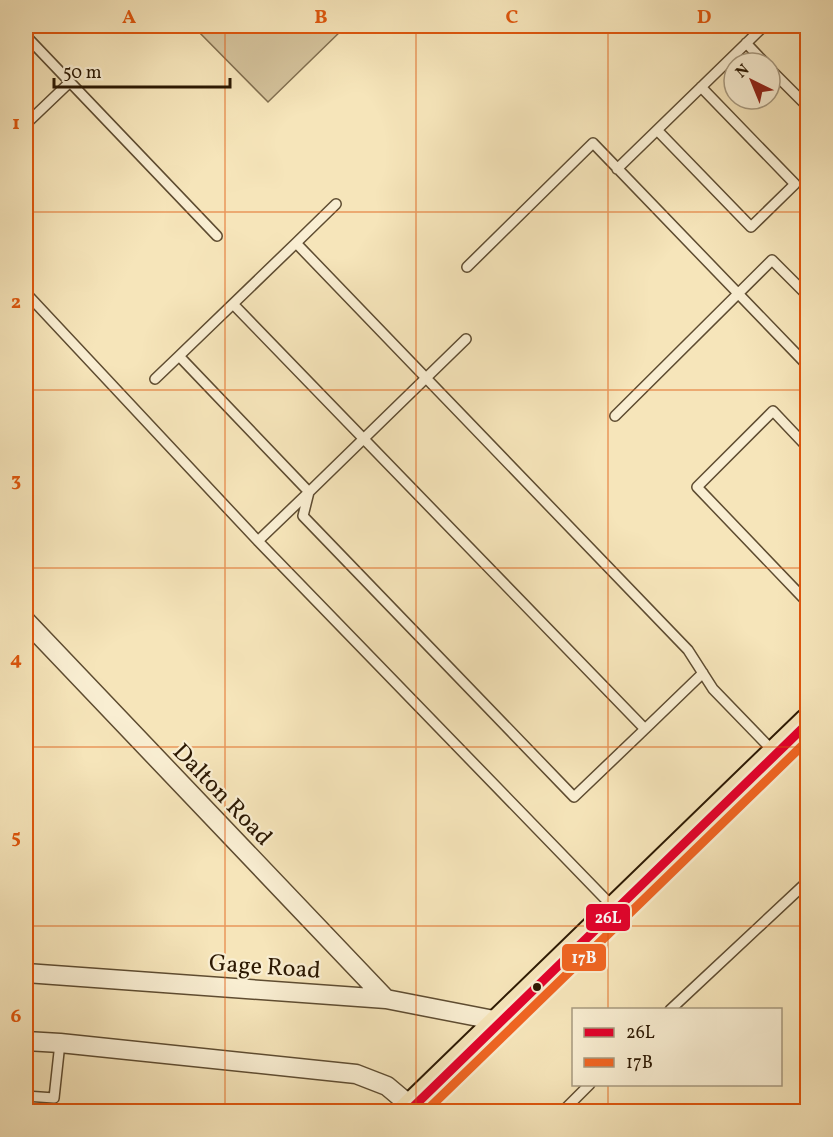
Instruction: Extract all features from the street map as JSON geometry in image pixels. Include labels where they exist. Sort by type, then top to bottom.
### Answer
[{"type":"main road","points":[[412,1110],[500,1021],[807,723]]},
{"type":"street","name":"Dalton Road","points":[[26,621],[386,999]]},
{"type":"street","name":"Gage Road","points":[[26,973],[386,999],[500,1021]]},
{"type":"street","points":[[26,1041],[356,1074],[387,1086],[412,1110]]},
{"type":"lane","points":[[617,169],[764,26]]},
{"type":"lane","points":[[26,36],[217,236]]},
{"type":"lane","points":[[746,43],[754,51]]},
{"type":"lane","points":[[782,81],[807,107]]},
{"type":"lane","points":[[26,124],[70,82]]},
{"type":"lane","points":[[657,130],[751,227],[795,184],[701,87]]},
{"type":"lane","points":[[466,267],[593,143],[807,366]]},
{"type":"lane","points":[[155,379],[336,204]]},
{"type":"lane","points":[[296,243],[688,650],[713,689],[776,753]]},
{"type":"lane","points":[[615,416],[772,260],[807,296]]},
{"type":"lane","points":[[26,293],[258,540],[615,909]]},
{"type":"lane","points":[[232,304],[645,729]]},
{"type":"lane","points":[[258,540],[466,339]]},
{"type":"lane","points":[[179,356],[309,492]]},
{"type":"lane","points":[[807,448],[773,411],[697,487],[807,603]]},
{"type":"lane","points":[[309,492],[303,516],[574,797],[703,673]]},
{"type":"lane","points":[[672,1008],[807,881]]},
{"type":"lane","points":[[26,1096],[54,1098],[60,1043]]},
{"type":"lane","points":[[562,1112],[589,1086]]},
{"type":"shaded area","points":[[193,26],[346,26],[268,102]]},
{"type":"transit line","name":"26L","points":[[408,1112],[808,723]]},
{"type":"transit line","name":"17B","points":[[425,1112],[808,740]]}]
